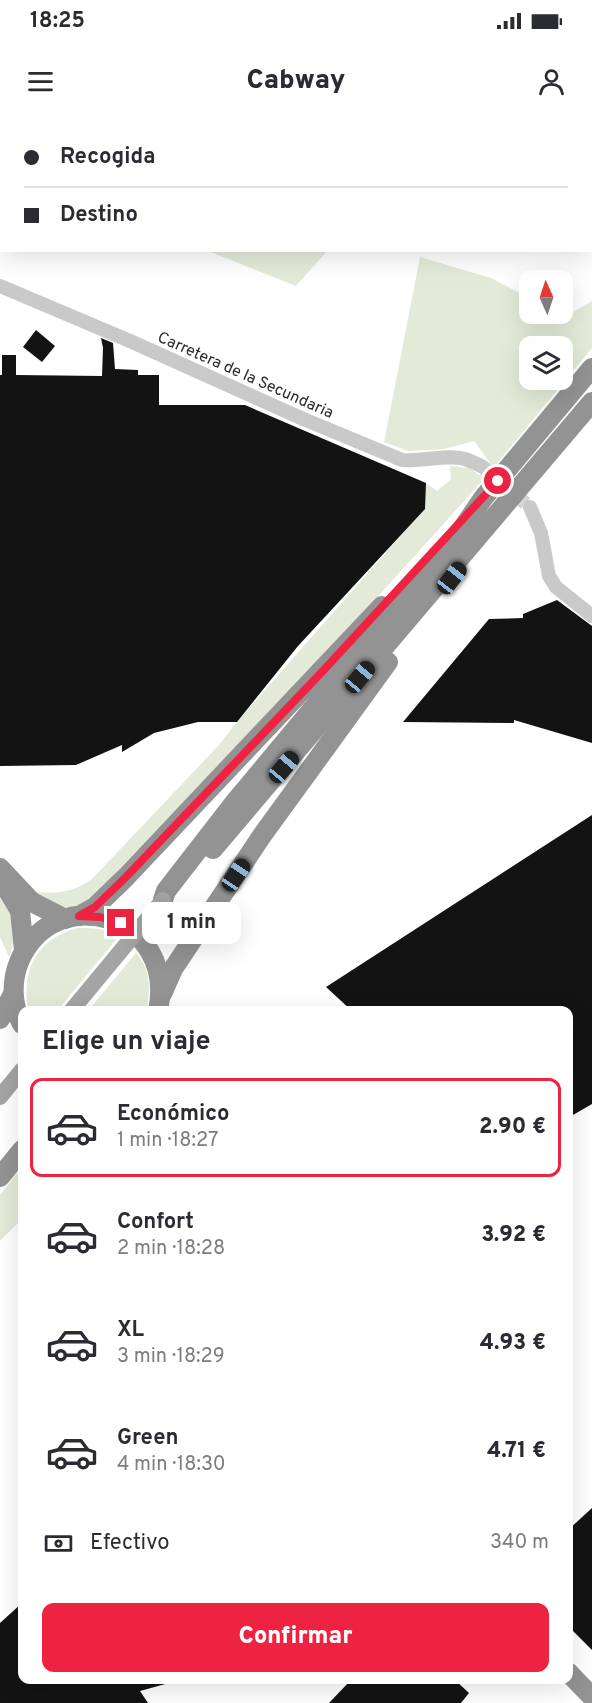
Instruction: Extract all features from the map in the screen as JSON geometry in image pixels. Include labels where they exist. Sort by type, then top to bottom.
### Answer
[{"type":"highway","points":[[18,1016],[13,994],[15,971],[24,950],[35,937],[49,926],[95,907],[126,877],[321,673],[484,497],[592,368]]},
{"type":"highway","points":[[163,900],[171,896],[238,821],[471,542],[490,523],[592,402]]},
{"type":"highway","points":[[163,900],[166,891],[235,802],[460,532],[484,497]]},
{"type":"highway","points":[[160,1003],[173,969],[261,837],[342,723],[478,545],[490,523]]},
{"type":"highway","points":[[0,868],[32,902],[72,917],[100,917],[121,923],[139,936],[152,953],[160,973],[160,1003]]},
{"type":"highway","points":[[0,877],[20,911],[24,950]]},
{"type":"highway","points":[[0,1019],[13,994]]},
{"type":"highway","points":[[0,1177],[18,1155]]},
{"type":"highway","points":[[573,1677],[592,1697]]},
{"type":"main road","points":[[75,1006],[163,900]]},
{"type":"main road","points":[[0,1096],[17,1076]]},
{"type":"street","name":"Carretera de la Secundaria","points":[[0,286],[130,340],[301,418],[402,460],[464,459],[483,466]]},
{"type":"street","points":[[530,507],[541,533],[549,576],[556,587],[592,616]]},
{"type":"green space","points":[[211,252],[326,252],[296,286]]},
{"type":"green space","points":[[420,257],[491,278],[519,293],[519,324],[573,324],[573,312],[592,301],[592,348],[573,371],[573,336],[519,336],[519,390],[557,390],[484,479],[364,612],[97,891],[82,903],[68,907],[38,899],[37,892],[66,891],[79,887],[92,879],[218,746],[424,509],[426,483],[437,491],[451,479],[450,466],[469,468],[480,475],[490,463],[474,441],[444,449],[408,451],[384,442]]},
{"type":"green space","points":[[0,888],[13,922],[14,939],[9,957],[0,937]]},
{"type":"green space","points":[[78,928],[94,928],[119,936],[61,1006],[27,1006],[27,982],[35,958],[51,940]]},
{"type":"green space","points":[[136,953],[145,966],[149,981],[147,1006],[92,1006]]},
{"type":"green space","points":[[18,1172],[18,1223],[0,1241],[0,1195]]},
{"type":"building","points":[[36,330],[55,346],[42,362],[23,347]]},
{"type":"building","points":[[101,338],[113,343],[115,369],[138,370],[138,375],[159,375],[159,405],[245,405],[426,483],[425,509],[298,646],[237,722],[198,722],[154,733],[122,752],[122,745],[76,765],[0,766],[0,375],[2,375],[2,355],[16,355],[16,375],[102,376]]},
{"type":"building","points":[[557,600],[592,626],[592,743],[514,720],[514,723],[403,722],[489,619],[523,618],[523,614]]},
{"type":"building","points":[[592,815],[592,1104],[573,1115],[573,1006],[347,1006],[326,987]]},
{"type":"building","points":[[592,1508],[592,1650],[573,1631],[573,1525]]},
{"type":"building","points":[[18,1607],[18,1684],[165,1684],[140,1691],[148,1703],[0,1703],[0,1623]]},
{"type":"building","points":[[347,1684],[459,1684],[469,1693],[461,1703],[329,1703]]},
{"type":"tunnel","points":[[483,467],[530,507]]},
{"type":"route","points":[[121,923],[100,917],[79,916],[95,907],[126,877],[321,673],[498,481]]}]
